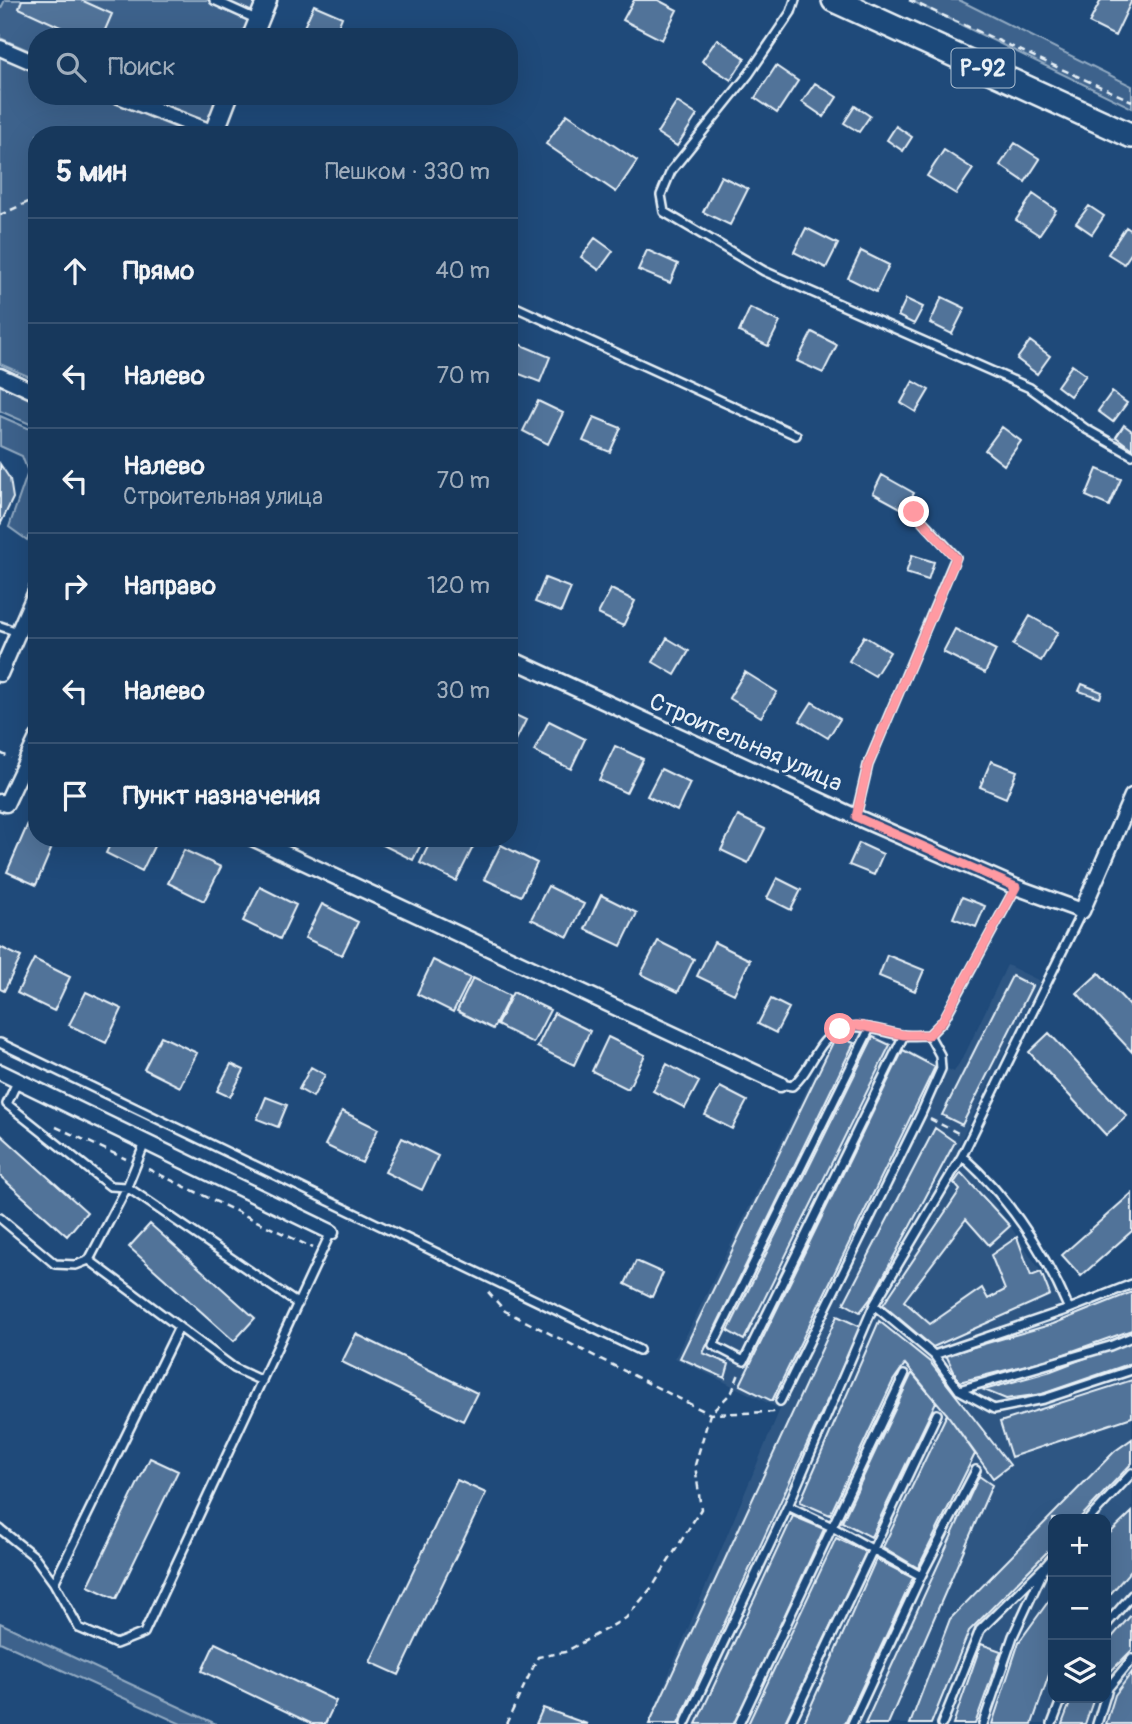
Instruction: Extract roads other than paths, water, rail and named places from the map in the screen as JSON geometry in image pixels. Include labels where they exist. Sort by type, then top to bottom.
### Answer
[{"type":"main road","name":"Р-92","points":[[834,0],[1132,136]]},
{"type":"street","points":[[256,28],[267,0]]},
{"type":"street","points":[[0,48],[28,60]]},
{"type":"street","points":[[142,105],[195,126]]},
{"type":"street","points":[[218,126],[226,105]]},
{"type":"street","points":[[0,376],[28,389]]},
{"type":"street","points":[[0,674],[28,609]]},
{"type":"street","name":"Строительная улица","points":[[518,662],[856,817],[1016,887],[1082,911]]},
{"type":"street","points":[[0,802],[6,804],[28,757]]},
{"type":"street","points":[[1082,911],[1132,796]]},
{"type":"street","points":[[271,847],[780,1084]]},
{"type":"street","points":[[0,1072],[331,1232]]},
{"type":"lane","points":[[214,0],[255,28]]},
{"type":"lane","points":[[795,0],[791,12],[749,74],[671,171],[661,195],[664,212],[764,271],[1030,388],[1086,429],[1132,454]]},
{"type":"lane","points":[[518,308],[796,435]]},
{"type":"lane","points":[[856,817],[868,765],[956,558],[914,512]]},
{"type":"lane","points":[[0,626],[18,632]]},
{"type":"lane","points":[[780,1084],[792,1086],[800,1080],[824,1042],[840,1029],[857,1025],[904,1035],[929,1035],[943,1020],[1016,887]]},
{"type":"lane","points":[[685,1724],[788,1506],[874,1305],[962,1156],[1082,911]]},
{"type":"lane","points":[[870,1027],[712,1345],[744,1361],[904,1035]]},
{"type":"lane","points":[[780,1401],[941,1069],[940,1055],[929,1035]]},
{"type":"lane","points":[[0,1043],[639,1350]]},
{"type":"lane","points":[[18,1080],[7,1104],[110,1186],[127,1186],[298,1304]]},
{"type":"lane","points":[[0,1229],[3,1220],[55,1264],[76,1265],[89,1260],[146,1142]]},
{"type":"lane","points":[[962,1156],[989,1181],[1017,1216],[1053,1272],[1069,1309]]},
{"type":"lane","points":[[0,1529],[35,1558],[54,1583],[79,1628],[116,1644],[144,1633],[331,1232]]},
{"type":"lane","points":[[89,1260],[234,1368],[262,1381]]},
{"type":"lane","points":[[934,1355],[1069,1309],[1132,1284]]},
{"type":"lane","points":[[874,1305],[934,1355],[959,1390],[994,1409],[1044,1399],[1132,1370]]},
{"type":"lane","points":[[54,1583],[179,1327]]},
{"type":"lane","points":[[959,1390],[1110,1346],[1132,1337]]},
{"type":"lane","points":[[739,1724],[904,1375]]},
{"type":"lane","points":[[790,1724],[936,1414]]},
{"type":"lane","points":[[852,1724],[921,1576],[976,1470]]},
{"type":"lane","points":[[1094,1514],[1132,1473]]},
{"type":"lane","points":[[788,1506],[921,1576]]},
{"type":"lane","points":[[942,1724],[980,1630],[1048,1563]]},
{"type":"lane","points":[[983,1724],[1013,1636],[1046,1565]]},
{"type":"lane","points":[[1111,1619],[1132,1595]]},
{"type":"lane","points":[[1111,1684],[1132,1659]]},
{"type":"lane","points":[[1052,1724],[1060,1703]]},
{"type":"lane","points":[[1097,1724],[1103,1703]]}]
